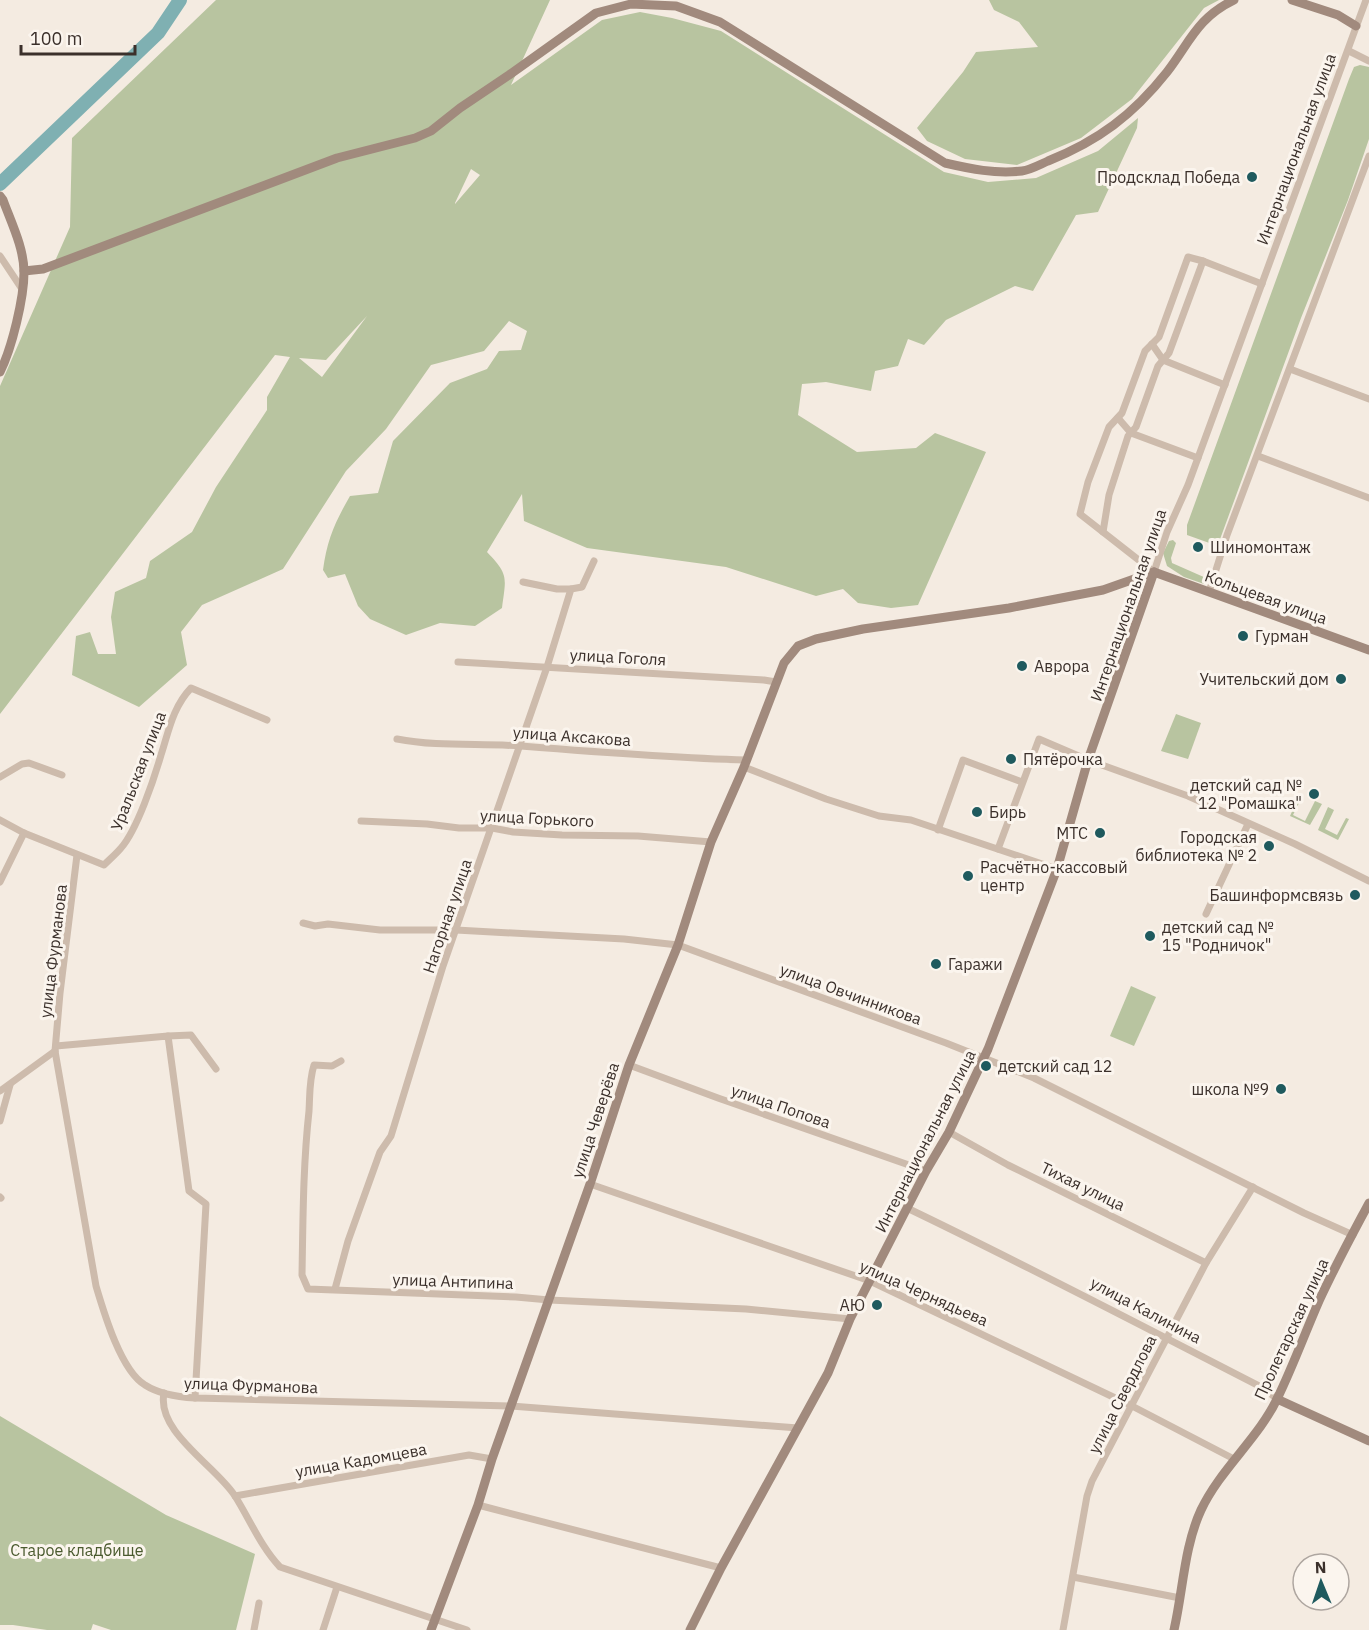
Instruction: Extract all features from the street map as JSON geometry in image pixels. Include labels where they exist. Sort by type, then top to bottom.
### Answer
[{"type":"street","points":[[24,271],[43,269],[337,158],[415,138],[431,130],[596,13],[631,4],[676,6],[720,22],[945,163],[988,172],[1024,171],[1070,153],[1109,130],[1151,91],[1203,21],[1221,6],[1234,0]]},
{"type":"street","points":[[1292,0],[1338,15],[1356,26]]},
{"type":"street","name":"Интернациональная улица","points":[[690,1630],[721,1568],[828,1373],[850,1319],[926,1171],[950,1132],[984,1058],[1057,869],[1088,760],[1167,532],[1198,458],[1366,0]]},
{"type":"street","points":[[1349,51],[1369,62]]},
{"type":"street","points":[[1209,592],[1227,535],[1369,156]]},
{"type":"street","points":[[0,196],[17,237],[24,271],[16,326],[0,372]]},
{"type":"street","points":[[0,256],[22,289]]},
{"type":"street","points":[[1154,572],[1080,514],[1088,482],[1109,427],[1122,413],[1145,351],[1159,337],[1188,257],[1262,284]]},
{"type":"street","points":[[1103,531],[1109,495],[1131,433],[1136,427],[1158,366],[1169,353],[1203,261]]},
{"type":"street","points":[[1152,344],[1163,360],[1225,385]]},
{"type":"street","points":[[1290,369],[1369,399]]},
{"type":"street","points":[[1118,418],[1131,433],[1198,458]]},
{"type":"street","points":[[1258,456],[1369,498]]},
{"type":"street","name":"Нагорная улица","points":[[335,1288],[348,1241],[380,1152],[390,1136],[443,966],[547,667],[571,589],[582,587],[594,561]]},
{"type":"street","name":"Кольцевая улица","points":[[1154,572],[1369,650]]},
{"type":"street","name":"улица Чеверёва","points":[[433,1625],[478,1505],[629,1065],[678,945],[711,842],[784,663],[798,646],[816,639],[863,629],[1009,608],[1103,590],[1154,572]]},
{"type":"street","points":[[524,582],[556,589],[571,589]]},
{"type":"street","name":"улица Гоголя","points":[[458,662],[696,675],[776,682]]},
{"type":"street","name":"Уральская улица","points":[[0,820],[24,833],[104,865],[126,842],[135,824],[161,757],[172,715],[181,698],[191,688],[267,720]]},
{"type":"street","name":"улица Аксакова","points":[[397,739],[417,743],[519,746],[745,763],[826,799],[879,816],[911,820],[1057,869]]},
{"type":"street","points":[[998,849],[1039,739],[1088,760],[1188,796],[1369,880]]},
{"type":"street","points":[[938,830],[963,760],[1022,782]]},
{"type":"street","points":[[0,777],[22,764],[29,763],[62,775]]},
{"type":"street","name":"улица Горького","points":[[361,821],[492,828],[513,832],[562,835],[638,836],[711,842]]},
{"type":"street","points":[[1206,914],[1248,824]]},
{"type":"street","points":[[0,882],[24,833]]},
{"type":"street","name":"улица Фурманова","points":[[77,855],[56,1048],[96,1286],[106,1319],[131,1371],[144,1385],[164,1393],[195,1398],[511,1406],[798,1428]]},
{"type":"street","name":"улица Овчинникова","points":[[303,923],[315,926],[328,924],[380,930],[456,930],[624,939],[678,945],[1034,1078],[1353,1235]]},
{"type":"street","points":[[0,1091],[56,1048],[168,1036],[190,1035],[216,1069]]},
{"type":"street","points":[[168,1036],[189,1191],[206,1204],[195,1398]]},
{"type":"street","name":"улица Антипина","points":[[341,1061],[332,1066],[314,1065],[310,1078],[310,1103],[304,1158],[302,1275],[308,1289],[335,1288],[746,1309],[850,1319]]},
{"type":"street","name":"улица Попова","points":[[629,1065],[926,1171]]},
{"type":"street","points":[[0,1121],[10,1085]]},
{"type":"street","name":"Тихая улица","points":[[950,1132],[1008,1165],[1206,1263]]},
{"type":"street","name":"улица Чернядьева","points":[[590,1184],[870,1281],[1132,1406],[1234,1459]]},
{"type":"street","name":"улица Свердлова","points":[[1063,1630],[1089,1488],[1206,1263],[1252,1187]]},
{"type":"street","name":"Пролетарская улица","points":[[1174,1630],[1194,1530],[1202,1510],[1234,1459],[1260,1426],[1277,1399],[1320,1299],[1369,1203]]},
{"type":"street","name":"улица Калинина","points":[[907,1208],[982,1243],[1265,1389],[1277,1399],[1369,1440]]},
{"type":"street","points":[[164,1393],[162,1402],[166,1414],[183,1444],[222,1478],[270,1557],[280,1567],[433,1625],[467,1630]]},
{"type":"street","name":"улица Кадомцева","points":[[235,1496],[469,1455],[492,1459]]},
{"type":"street","points":[[478,1505],[721,1568]]},
{"type":"street","points":[[1073,1577],[1180,1598]]},
{"type":"street","points":[[323,1630],[337,1587]]},
{"type":"street","points":[[254,1630],[259,1603]]},
{"type":"green space","points":[[216,0],[550,0],[511,85],[602,20],[640,12],[672,18],[721,31],[944,172],[988,182],[1036,178],[1098,151],[1138,118],[1137,128],[1098,212],[1076,215],[1033,291],[1015,286],[946,320],[924,345],[908,339],[898,366],[875,371],[871,391],[826,382],[802,384],[798,415],[857,452],[916,448],[935,433],[986,452],[918,605],[891,608],[858,603],[843,589],[816,596],[726,567],[587,548],[524,521],[522,494],[487,552],[499,566],[504,577],[502,608],[475,626],[440,623],[406,635],[370,619],[358,606],[345,574],[328,578],[323,570],[329,540],[336,523],[350,496],[378,493],[393,441],[450,383],[487,369],[499,351],[521,350],[527,331],[509,321],[484,351],[431,365],[386,429],[346,471],[283,569],[202,605],[181,632],[187,665],[139,707],[72,675],[76,636],[90,632],[98,654],[116,654],[111,617],[115,592],[146,578],[150,561],[192,532],[216,487],[267,410],[267,397],[290,357],[275,355],[0,714],[0,386],[70,227],[72,138]],"holes":[[[471,169],[480,175],[455,204],[455,203]],[[367,316],[322,377],[299,358],[326,360]]]},
{"type":"green space","points":[[989,0],[1219,0],[1204,8],[1132,99],[1081,138],[1017,165],[965,159],[927,141],[917,128],[963,72],[976,52],[1038,47],[1019,22],[994,10]]},
{"type":"green space","points":[[1360,65],[1369,67],[1369,139],[1219,542],[1215,545],[1187,535],[1187,525],[1349,79],[1354,67]]},
{"type":"green space","points":[[1173,540],[1176,543],[1171,558],[1172,563],[1206,578],[1204,584],[1184,577],[1167,566],[1163,553],[1169,541]]},
{"type":"green space","points":[[1176,714],[1201,723],[1188,759],[1161,751]]},
{"type":"green space","points":[[1299,796],[1302,797],[1293,815],[1305,821],[1315,801],[1322,804],[1310,825],[1290,816]]},
{"type":"green space","points":[[1328,807],[1334,810],[1325,829],[1337,835],[1346,818],[1349,819],[1338,840],[1318,830]]},
{"type":"green space","points":[[1131,986],[1156,997],[1134,1046],[1110,1036]]},
{"type":"green space","name":"Старое кладбище","points":[[0,1416],[166,1515],[255,1554],[236,1630],[111,1630],[93,1624],[91,1630],[47,1630],[0,1625]]},
{"type":"waterway","points":[[0,184],[158,33],[180,0]]},
{"type":"place","name":"Продсклад Победа","points":[[1252,177]]},
{"type":"place","name":"Шиномонтаж","points":[[1198,547]]},
{"type":"place","name":"Гурман","points":[[1243,636]]},
{"type":"place","name":"Аврора","points":[[1022,666]]},
{"type":"place","name":"Учительский дом","points":[[1341,679]]},
{"type":"place","name":"Пятёрочка","points":[[1011,759]]},
{"type":"place","name":"детский сад № 12 \"Ромашка\"","points":[[1314,794]]},
{"type":"place","name":"Бирь","points":[[977,812]]},
{"type":"place","name":"МТС","points":[[1100,833]]},
{"type":"place","name":"Городская библиотека № 2","points":[[1269,846]]},
{"type":"place","name":"Расчётно-кассовый центр","points":[[968,876]]},
{"type":"place","name":"Башинформсвязь","points":[[1355,895]]},
{"type":"place","name":"детский сад № 15 \"Родничок\"","points":[[1150,936]]},
{"type":"place","name":"Гаражи","points":[[936,964]]},
{"type":"place","name":"детский сад 12","points":[[986,1066]]},
{"type":"place","name":"школа №9","points":[[1281,1089]]},
{"type":"place","name":"АЮ","points":[[877,1305]]}]
